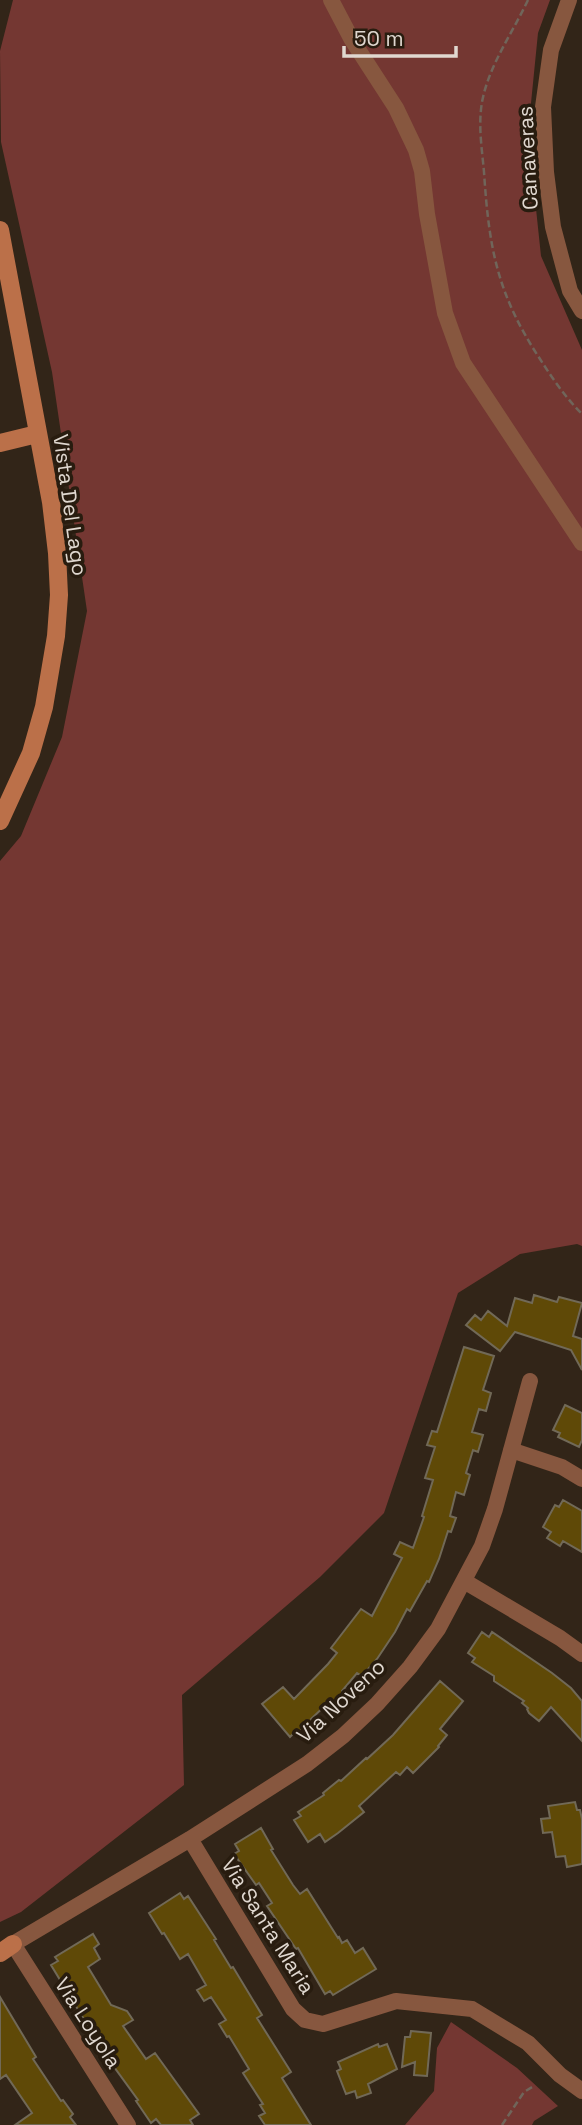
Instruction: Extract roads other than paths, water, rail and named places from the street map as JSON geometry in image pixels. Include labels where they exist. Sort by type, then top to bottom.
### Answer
[{"type":"street","points":[[331,0],[352,40],[396,108],[416,150],[422,171],[445,313],[463,363],[582,543]]},
{"type":"street","name":"Canaveras","points":[[569,0],[551,50],[543,107],[546,172],[553,227],[570,291],[582,311]]},
{"type":"street","name":"Vista Del Lago","points":[[0,230],[6,291],[51,502],[59,595],[56,636],[44,707],[31,754],[0,821]]},
{"type":"street","points":[[0,443],[37,433]]},
{"type":"street","name":"Via Noveno","points":[[6,1948],[190,1839],[307,1764],[343,1736],[377,1704],[410,1667],[438,1629],[482,1546],[495,1509],[530,1381]]},
{"type":"street","points":[[511,1450],[562,1468],[582,1479]]},
{"type":"street","points":[[464,1581],[582,1654]]},
{"type":"street","name":"Via Santa Maria","points":[[190,1839],[293,2009],[306,2020],[323,2024],[396,2001],[472,2009],[528,2043],[560,2075],[582,2091]]},
{"type":"street","name":"Via Loyola","points":[[6,1948],[128,2125]]}]
